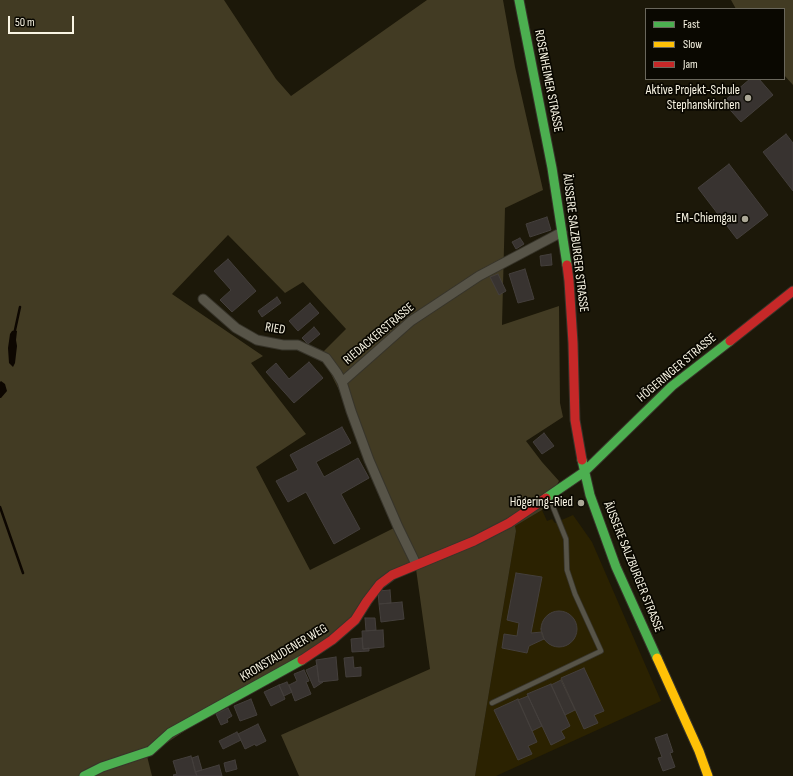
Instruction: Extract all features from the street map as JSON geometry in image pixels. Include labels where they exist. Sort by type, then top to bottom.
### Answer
[{"type":"street","name":"ROSENHEIMER STRASSE","points":[[519,0],[552,168]]},
{"type":"street","name":"ÄUSSERE SALZBURGER STRASSE","points":[[552,168],[569,281],[573,343],[575,420],[584,472],[592,502],[616,567],[699,751],[708,776]]},
{"type":"street","name":"RIEDACKERSTRASSE","points":[[416,564],[369,460],[342,382],[411,321],[479,276],[562,232]]},
{"type":"street","name":"HÖGERINGER STRASSE","points":[[584,472],[672,386],[793,291]]},
{"type":"street","name":"RIED","points":[[203,299],[236,328],[257,340],[298,345],[326,358],[342,382]]},
{"type":"street","name":"KRONSTAUDENER WEG","points":[[84,776],[102,767],[150,751],[170,733],[300,661],[332,640],[355,620],[366,601],[380,584],[392,575],[474,541],[502,527],[566,486],[584,472]]},
{"type":"lane","points":[[492,703],[601,651],[575,594],[567,570],[566,538],[548,497]]},
{"type":"shaded area","points":[[0,0],[224,0],[276,79],[291,96],[427,0],[503,0],[515,67],[543,190],[505,208],[502,325],[559,306],[560,403],[563,417],[526,441],[559,481],[542,510],[515,526],[516,531],[475,776],[299,776],[281,735],[430,669],[416,569],[381,584],[356,621],[147,756],[152,776],[0,776]],"holes":[[[228,235],[285,293],[303,282],[346,329],[321,354],[340,392],[394,528],[310,570],[256,467],[306,434],[251,363],[263,356],[172,294]]]},
{"type":"shaded area","points":[[731,0],[793,0],[793,85],[785,76],[785,8],[735,8]]},
{"type":"shaded area","points":[[15,330],[17,331],[17,346],[15,363],[13,367],[9,363],[8,348],[10,334]]},
{"type":"shaded area","points":[[1,381],[5,384],[7,391],[0,398],[0,382]]},
{"type":"shaded area","points":[[542,510],[547,521],[552,519],[555,523],[573,515],[592,542],[661,701],[496,776],[475,776],[516,531],[514,526]]},
{"type":"building","name":"Aktive Projekt-Schule Stephanskirchen","points":[[749,80],[760,80],[773,95],[741,122],[723,102]]},
{"type":"building","points":[[786,134],[793,143],[793,191],[763,152]]},
{"type":"building","points":[[729,164],[768,215],[737,239],[698,188]]},
{"type":"building","points":[[547,217],[551,230],[530,237],[526,224]]},
{"type":"building","points":[[520,238],[524,244],[516,249],[512,242]]},
{"type":"building","points":[[551,254],[552,265],[541,266],[540,256]]},
{"type":"building","points":[[228,259],[256,291],[232,312],[220,300],[231,290],[214,271]]},
{"type":"building","points":[[525,269],[534,299],[518,303],[509,274]]},
{"type":"building","points":[[498,274],[506,291],[499,295],[490,277]]},
{"type":"building","points":[[277,297],[281,303],[262,317],[258,311]]},
{"type":"building","points":[[310,303],[319,313],[298,331],[289,321]]},
{"type":"building","points":[[314,327],[320,334],[308,344],[302,338]]},
{"type":"building","points":[[309,362],[323,378],[294,403],[266,372],[276,363],[289,379]]},
{"type":"building","points":[[342,427],[351,443],[316,462],[324,477],[358,458],[369,478],[341,494],[360,529],[334,544],[306,492],[288,502],[276,481],[298,470],[290,455]]},
{"type":"building","points":[[544,433],[554,446],[542,454],[533,442]]},
{"type":"building","points":[[516,573],[542,577],[531,633],[542,632],[544,639],[529,646],[527,653],[502,648],[504,634],[517,636],[519,623],[507,620]]},
{"type":"building","points":[[390,590],[391,603],[379,604],[378,591]]},
{"type":"building","points":[[402,602],[404,619],[381,622],[379,604]]},
{"type":"building","points":[[559,611],[572,616],[577,629],[572,642],[559,647],[546,642],[541,629],[546,616]]},
{"type":"building","points":[[365,618],[375,618],[376,630],[366,631]]},
{"type":"building","points":[[383,630],[384,647],[363,649],[362,631]]},
{"type":"building","points":[[362,638],[363,649],[369,648],[369,651],[352,652],[351,639]]},
{"type":"building","points":[[336,657],[338,680],[319,682],[316,660]]},
{"type":"building","points":[[353,657],[354,668],[361,667],[361,676],[346,677],[344,658]]},
{"type":"building","points":[[317,665],[319,682],[323,682],[314,688],[306,670]]},
{"type":"building","points":[[584,668],[604,711],[594,715],[598,723],[584,729],[561,678]]},
{"type":"building","points":[[304,670],[309,681],[306,682],[311,694],[295,701],[289,685],[297,681],[294,674]]},
{"type":"building","points":[[561,680],[575,710],[565,715],[551,685]]},
{"type":"building","points":[[287,682],[292,692],[284,696],[279,685]]},
{"type":"building","points":[[551,684],[570,726],[561,731],[565,738],[551,745],[527,694]]},
{"type":"building","points":[[279,685],[285,699],[271,706],[264,692]]},
{"type":"building","points":[[528,696],[542,726],[532,731],[518,700]]},
{"type":"building","points":[[251,699],[257,715],[240,721],[234,706]]},
{"type":"building","points":[[518,699],[537,742],[528,746],[532,754],[518,760],[494,710]]},
{"type":"building","points":[[228,708],[232,716],[227,719],[228,722],[221,725],[216,714]]},
{"type":"building","points":[[258,724],[266,741],[245,749],[238,734]]},
{"type":"building","points":[[237,732],[241,740],[223,749],[219,741]]},
{"type":"building","points":[[667,734],[673,752],[670,753],[675,767],[663,771],[658,758],[662,757],[655,738]]},
{"type":"building","points":[[191,756],[197,776],[174,776],[173,775],[177,774],[173,761]]},
{"type":"building","points":[[198,756],[202,770],[195,772],[192,758]]},
{"type":"building","points":[[235,760],[237,769],[226,772],[224,763]]},
{"type":"building","points":[[219,765],[222,776],[197,776],[195,772]]},
{"type":"waterway","points":[[15,330],[20,307]]},
{"type":"waterway","points":[[0,507],[23,573]]},
{"type":"traffic: fast","points":[[519,0],[552,168],[567,265]]},
{"type":"traffic: fast","points":[[546,498],[584,472],[672,386],[730,341]]},
{"type":"traffic: fast","points":[[582,460],[590,495],[616,567],[657,658]]},
{"type":"traffic: fast","points":[[84,776],[102,767],[150,751],[170,733],[302,660]]},
{"type":"traffic: slow","points":[[657,658],[699,751],[708,776]]},
{"type":"traffic: jam","points":[[567,265],[573,343],[575,420],[582,460]]},
{"type":"traffic: jam","points":[[730,341],[793,291]]},
{"type":"traffic: jam","points":[[302,660],[332,640],[355,620],[380,584],[392,575],[474,541],[509,523],[546,498]]},
{"type":"place","name":"Aktive Projekt-Schule Stephanskirchen","points":[[748,98]]},
{"type":"place","name":"EM-Chiemgau","points":[[745,219]]},
{"type":"place","name":"Högering-Ried","points":[[581,503]]}]
